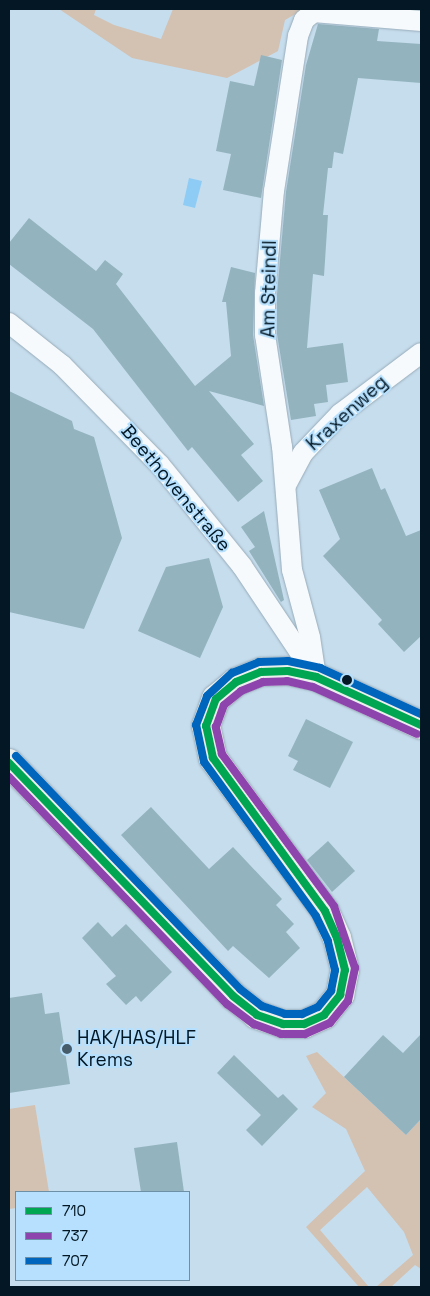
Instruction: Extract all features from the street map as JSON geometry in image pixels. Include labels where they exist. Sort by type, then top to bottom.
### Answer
[{"type":"street","name":"Am Steindl","points":[[316,677],[310,638],[292,570],[286,485],[266,335],[265,293],[274,191],[298,36],[304,20],[314,12],[421,21]]},
{"type":"street","name":"Beethovenstraße","points":[[9,323],[62,366],[160,465],[242,566],[316,677]]},
{"type":"street","name":"Kraxenweg","points":[[286,485],[302,453],[340,414],[421,353]]},
{"type":"street","points":[[9,763],[233,996],[258,1015],[283,1024],[304,1024],[324,1015],[340,995],[345,970],[337,938],[325,911],[213,758],[206,726],[216,699],[236,682],[261,672],[288,671],[316,677],[421,725]]},
{"type":"shaded area","points":[[59,9],[96,9],[94,15],[114,25],[161,39],[173,9],[304,9],[285,20],[278,51],[227,78],[132,58]]},
{"type":"shaded area","points":[[317,1052],[406,1135],[421,1119],[421,1269],[415,1265],[391,1287],[376,1287],[413,1255],[404,1232],[367,1187],[320,1230],[369,1287],[359,1287],[306,1227],[365,1171],[346,1129],[312,1107],[326,1093],[306,1056]]},
{"type":"shaded area","points":[[35,1105],[49,1191],[15,1191],[15,1208],[9,1209],[9,1109]]},
{"type":"water","points":[[189,178],[202,181],[195,208],[183,205]]},
{"type":"building","points":[[318,24],[379,29],[377,41],[421,44],[421,83],[358,78],[343,154],[334,152],[332,168],[328,168],[323,215],[328,215],[324,276],[313,274],[307,348],[343,343],[348,382],[326,385],[328,402],[314,404],[316,416],[291,420],[277,334],[277,294],[286,192],[306,65]]},
{"type":"building","points":[[261,55],[282,60],[261,198],[223,190],[231,154],[216,151],[230,81],[254,86]]},
{"type":"building","points":[[29,218],[96,271],[105,260],[123,274],[116,284],[195,386],[231,356],[226,302],[222,302],[231,267],[255,273],[253,335],[264,406],[209,391],[254,444],[241,455],[263,481],[238,502],[192,447],[188,451],[93,329],[9,264],[9,243]]},
{"type":"building","points":[[9,391],[72,421],[74,429],[94,437],[122,538],[84,629],[9,612]]},
{"type":"building","points":[[372,468],[381,490],[385,488],[406,536],[421,530],[421,636],[404,652],[378,624],[382,620],[323,556],[340,539],[319,490]]},
{"type":"building","points":[[264,511],[284,600],[281,602],[249,551],[255,547],[241,527]]},
{"type":"building","points":[[209,558],[223,607],[200,658],[138,631],[166,567]]},
{"type":"building","points":[[306,719],[353,742],[330,788],[293,770],[298,761],[288,756]]},
{"type":"building","points":[[151,807],[209,869],[233,847],[282,899],[276,905],[294,924],[286,932],[300,948],[269,978],[233,946],[228,951],[121,835]]},
{"type":"building","points":[[328,841],[355,871],[332,892],[307,860]]},
{"type":"building","points":[[98,922],[112,937],[126,924],[172,972],[141,1002],[136,996],[126,1005],[106,984],[116,976],[82,938]]},
{"type":"building","points":[[42,993],[45,1014],[59,1012],[70,1084],[9,1093],[9,998]]},
{"type":"building","points":[[421,1034],[421,1119],[406,1135],[344,1077],[383,1035],[403,1053]]},
{"type":"building","points":[[234,1055],[278,1098],[283,1094],[298,1109],[262,1146],[246,1130],[261,1115],[217,1073]]},
{"type":"building","points":[[177,1142],[184,1191],[141,1191],[134,1148]]},
{"type":"transit line","name":"707","points":[[16,756],[240,989],[262,1006],[285,1014],[302,1014],[318,1007],[331,991],[335,970],[328,941],[316,916],[204,762],[196,725],[207,696],[232,673],[259,662],[288,661],[320,668],[421,714]]},
{"type":"transit line","name":"710","points":[[9,763],[233,996],[257,1015],[283,1024],[304,1024],[324,1015],[340,995],[345,970],[337,938],[325,911],[213,758],[206,726],[216,699],[236,682],[261,672],[288,671],[316,677],[421,725]]},
{"type":"transit line","name":"737","points":[[9,777],[227,1004],[254,1024],[281,1034],[305,1034],[330,1023],[348,1001],[355,968],[334,906],[222,754],[216,727],[224,705],[241,691],[263,682],[287,681],[313,687],[417,734]]},
{"type":"place","name":"HAK/HAS/HLF Krems","points":[[67,1049]]}]
